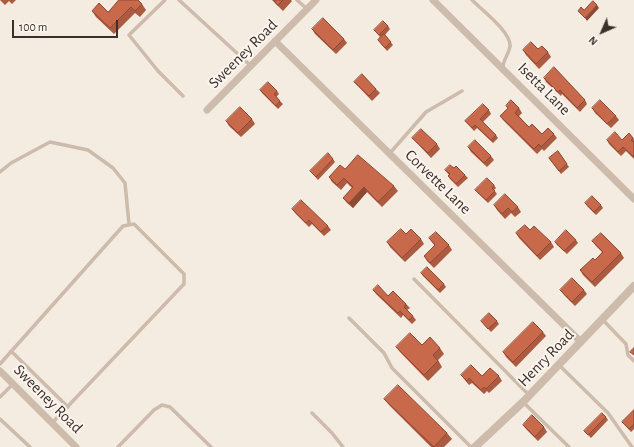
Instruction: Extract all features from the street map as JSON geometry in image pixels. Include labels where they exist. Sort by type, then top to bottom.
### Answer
[{"type":"street","name":"Sweeney Road","points":[[207,110],[316,0]]},
{"type":"street","name":"Isetta Lane","points":[[433,0],[634,198]]},
{"type":"street","name":"Corvette Lane","points":[[275,41],[581,342]]},
{"type":"street","name":"Henry Road","points":[[475,447],[529,396],[634,286]]},
{"type":"street","name":"Sweeney Road","points":[[0,372],[76,447]]},
{"type":"lane","points":[[165,0],[130,35],[158,71],[182,96]]},
{"type":"lane","points":[[179,0],[251,66]]},
{"type":"lane","points":[[297,0],[307,9]]},
{"type":"lane","points":[[472,0],[506,34],[509,39],[509,52],[503,65],[503,69]]},
{"type":"lane","points":[[390,153],[426,112],[462,91]]},
{"type":"lane","points":[[0,172],[11,163],[50,142],[88,150],[113,168],[125,183],[129,224]]},
{"type":"lane","points":[[0,364],[123,226],[134,224],[184,274],[184,284],[52,423]]},
{"type":"lane","points":[[414,279],[529,396]]},
{"type":"lane","points":[[349,318],[384,353],[392,368],[471,447]]},
{"type":"lane","points":[[602,319],[626,344],[628,355],[634,361]]},
{"type":"lane","points":[[11,351],[68,407]]},
{"type":"lane","points":[[559,365],[608,413],[632,447]]},
{"type":"lane","points":[[0,397],[13,384]]},
{"type":"lane","points":[[523,402],[570,447]]},
{"type":"lane","points":[[118,447],[154,410],[162,405],[170,407],[211,447]]},
{"type":"lane","points":[[312,413],[332,433],[343,447]]},
{"type":"lane","points":[[0,419],[30,447]]},
{"type":"building","points":[[119,0],[138,0],[142,4],[135,11],[131,7],[110,28],[92,11],[99,3],[108,12]]},
{"type":"building","points":[[274,0],[283,0],[278,5]]},
{"type":"building","points":[[593,1],[597,5],[585,18],[578,11],[581,7],[584,10]]},
{"type":"building","points":[[323,18],[344,39],[333,50],[312,29]]},
{"type":"building","points":[[383,21],[388,26],[379,35],[374,30]]},
{"type":"building","points":[[384,34],[391,42],[385,48],[378,40]]},
{"type":"building","points":[[531,42],[538,49],[542,46],[548,52],[536,64],[523,50]]},
{"type":"building","points":[[554,67],[585,100],[577,108],[560,90],[558,92],[544,78]]},
{"type":"building","points":[[362,74],[376,89],[369,96],[354,82]]},
{"type":"building","points":[[268,82],[277,91],[274,94],[280,101],[276,106],[260,90]]},
{"type":"building","points":[[511,100],[519,108],[515,113],[529,127],[532,124],[542,134],[548,128],[554,134],[541,147],[539,144],[534,149],[500,116],[508,108],[506,106]]},
{"type":"building","points":[[600,100],[616,116],[607,124],[592,108]]},
{"type":"building","points":[[483,104],[489,110],[480,119],[496,135],[491,140],[475,125],[472,128],[465,121]]},
{"type":"building","points":[[240,107],[252,119],[238,133],[226,121]]},
{"type":"building","points":[[421,129],[437,144],[428,153],[412,138]]},
{"type":"building","points":[[615,132],[622,140],[629,133],[633,138],[631,140],[634,142],[634,157],[623,147],[618,152],[607,140]]},
{"type":"building","points":[[475,140],[491,156],[484,163],[468,147]]},
{"type":"building","points":[[558,151],[567,164],[559,171],[549,158]]},
{"type":"building","points":[[328,153],[333,159],[316,177],[310,171]]},
{"type":"building","points":[[358,155],[394,186],[378,202],[364,187],[349,203],[343,198],[353,187],[344,178],[337,185],[329,177],[340,165],[345,169]]},
{"type":"building","points":[[450,165],[454,168],[456,166],[465,175],[456,184],[448,176],[450,174],[445,170]]},
{"type":"building","points":[[487,178],[494,185],[492,188],[495,191],[486,200],[475,190]]},
{"type":"building","points":[[505,194],[518,207],[512,212],[508,208],[502,214],[494,205]]},
{"type":"building","points":[[592,196],[601,205],[594,212],[585,203]]},
{"type":"building","points":[[301,200],[328,226],[321,232],[309,220],[306,223],[292,209]]},
{"type":"building","points":[[525,225],[530,230],[534,226],[551,242],[537,256],[516,233]]},
{"type":"building","points":[[401,229],[406,234],[411,229],[421,239],[402,258],[387,242]]},
{"type":"building","points":[[566,230],[576,240],[564,251],[555,242]]},
{"type":"building","points":[[436,232],[449,245],[430,263],[424,256],[435,245],[429,238]]},
{"type":"building","points":[[601,233],[621,253],[592,282],[580,270],[593,258],[595,260],[603,252],[592,241]]},
{"type":"building","points":[[427,267],[444,284],[438,290],[421,273]]},
{"type":"building","points":[[572,278],[584,290],[572,302],[560,290]]},
{"type":"building","points":[[378,285],[388,296],[393,291],[406,304],[404,307],[413,316],[409,320],[400,311],[398,313],[373,290]]},
{"type":"building","points":[[489,313],[497,321],[488,329],[481,321]]},
{"type":"building","points":[[533,322],[543,332],[513,362],[503,352]]},
{"type":"building","points":[[410,333],[422,345],[430,337],[440,348],[433,355],[438,361],[424,375],[396,347]]},
{"type":"building","points":[[634,348],[634,355],[630,352]]},
{"type":"building","points":[[471,365],[482,376],[490,368],[499,376],[486,389],[484,387],[481,390],[469,378],[467,381],[461,375]]},
{"type":"building","points":[[398,385],[447,433],[434,447],[384,399]]},
{"type":"building","points":[[634,410],[634,424],[629,429],[622,422]]},
{"type":"building","points":[[602,413],[606,417],[588,435],[584,431]]},
{"type":"building","points":[[532,415],[544,427],[535,437],[523,425]]}]
